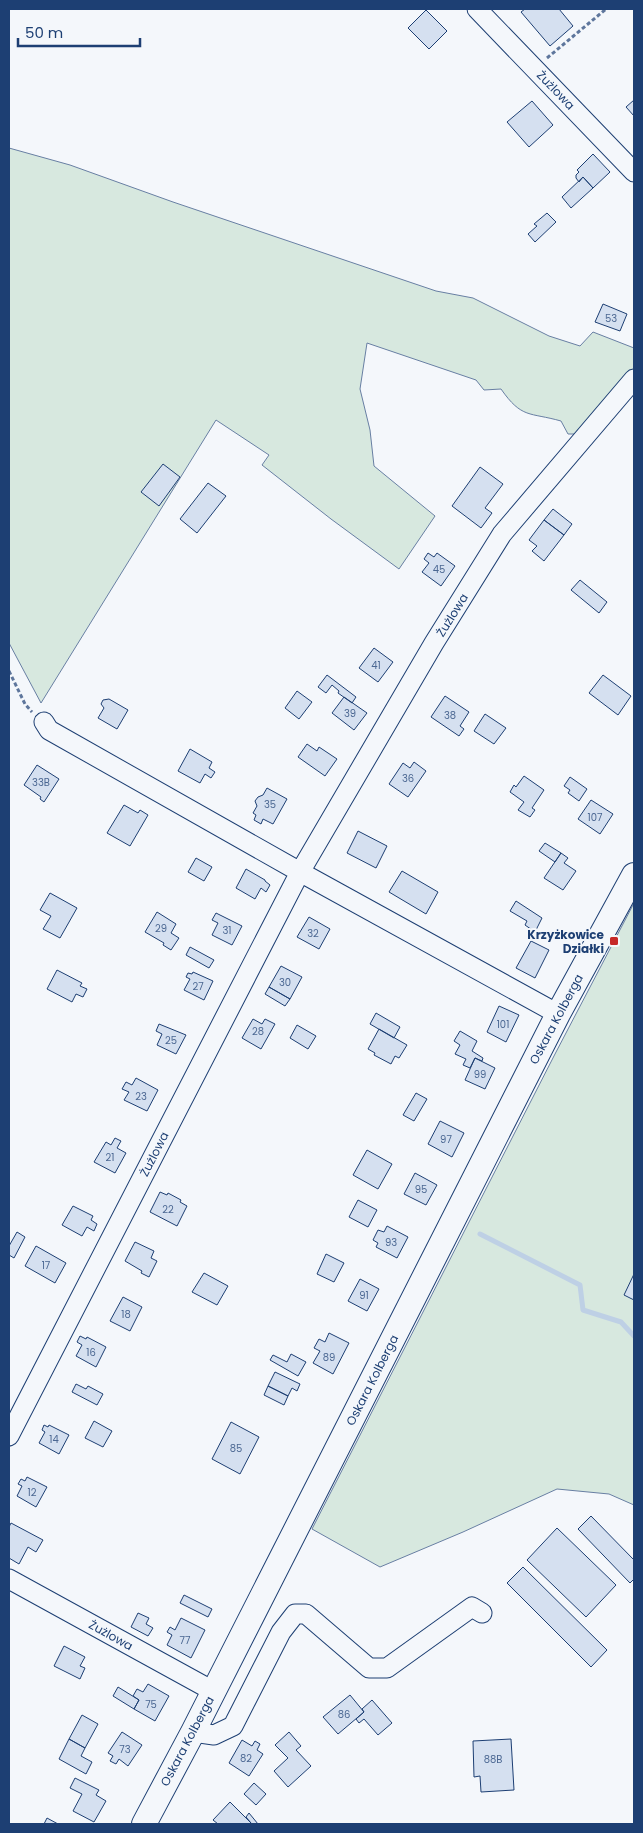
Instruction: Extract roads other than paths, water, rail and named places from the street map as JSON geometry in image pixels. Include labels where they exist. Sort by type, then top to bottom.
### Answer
[{"type":"main road","name":"Oskara Kolberga","points":[[144,1824],[214,1691],[558,1014],[634,874]]},
{"type":"street","name":"Żużlowa","points":[[476,9],[634,172]]},
{"type":"street","name":"Żużlowa","points":[[9,1436],[300,872],[434,644],[502,534],[634,379]]},
{"type":"street","points":[[44,722],[49,730],[300,872],[558,1014]]},
{"type":"street","name":"Żużlowa","points":[[9,1579],[214,1691]]},
{"type":"street","points":[[193,1732],[214,1734],[233,1726],[282,1632],[295,1614],[306,1614],[369,1668],[387,1668],[472,1607],[482,1613]]},
{"type":"waterway","points":[[480,1234],[580,1285],[583,1310],[621,1322],[634,1336]]},
{"type":"place","name":"Krzyżkowice Działki","points":[[614,941]]}]
